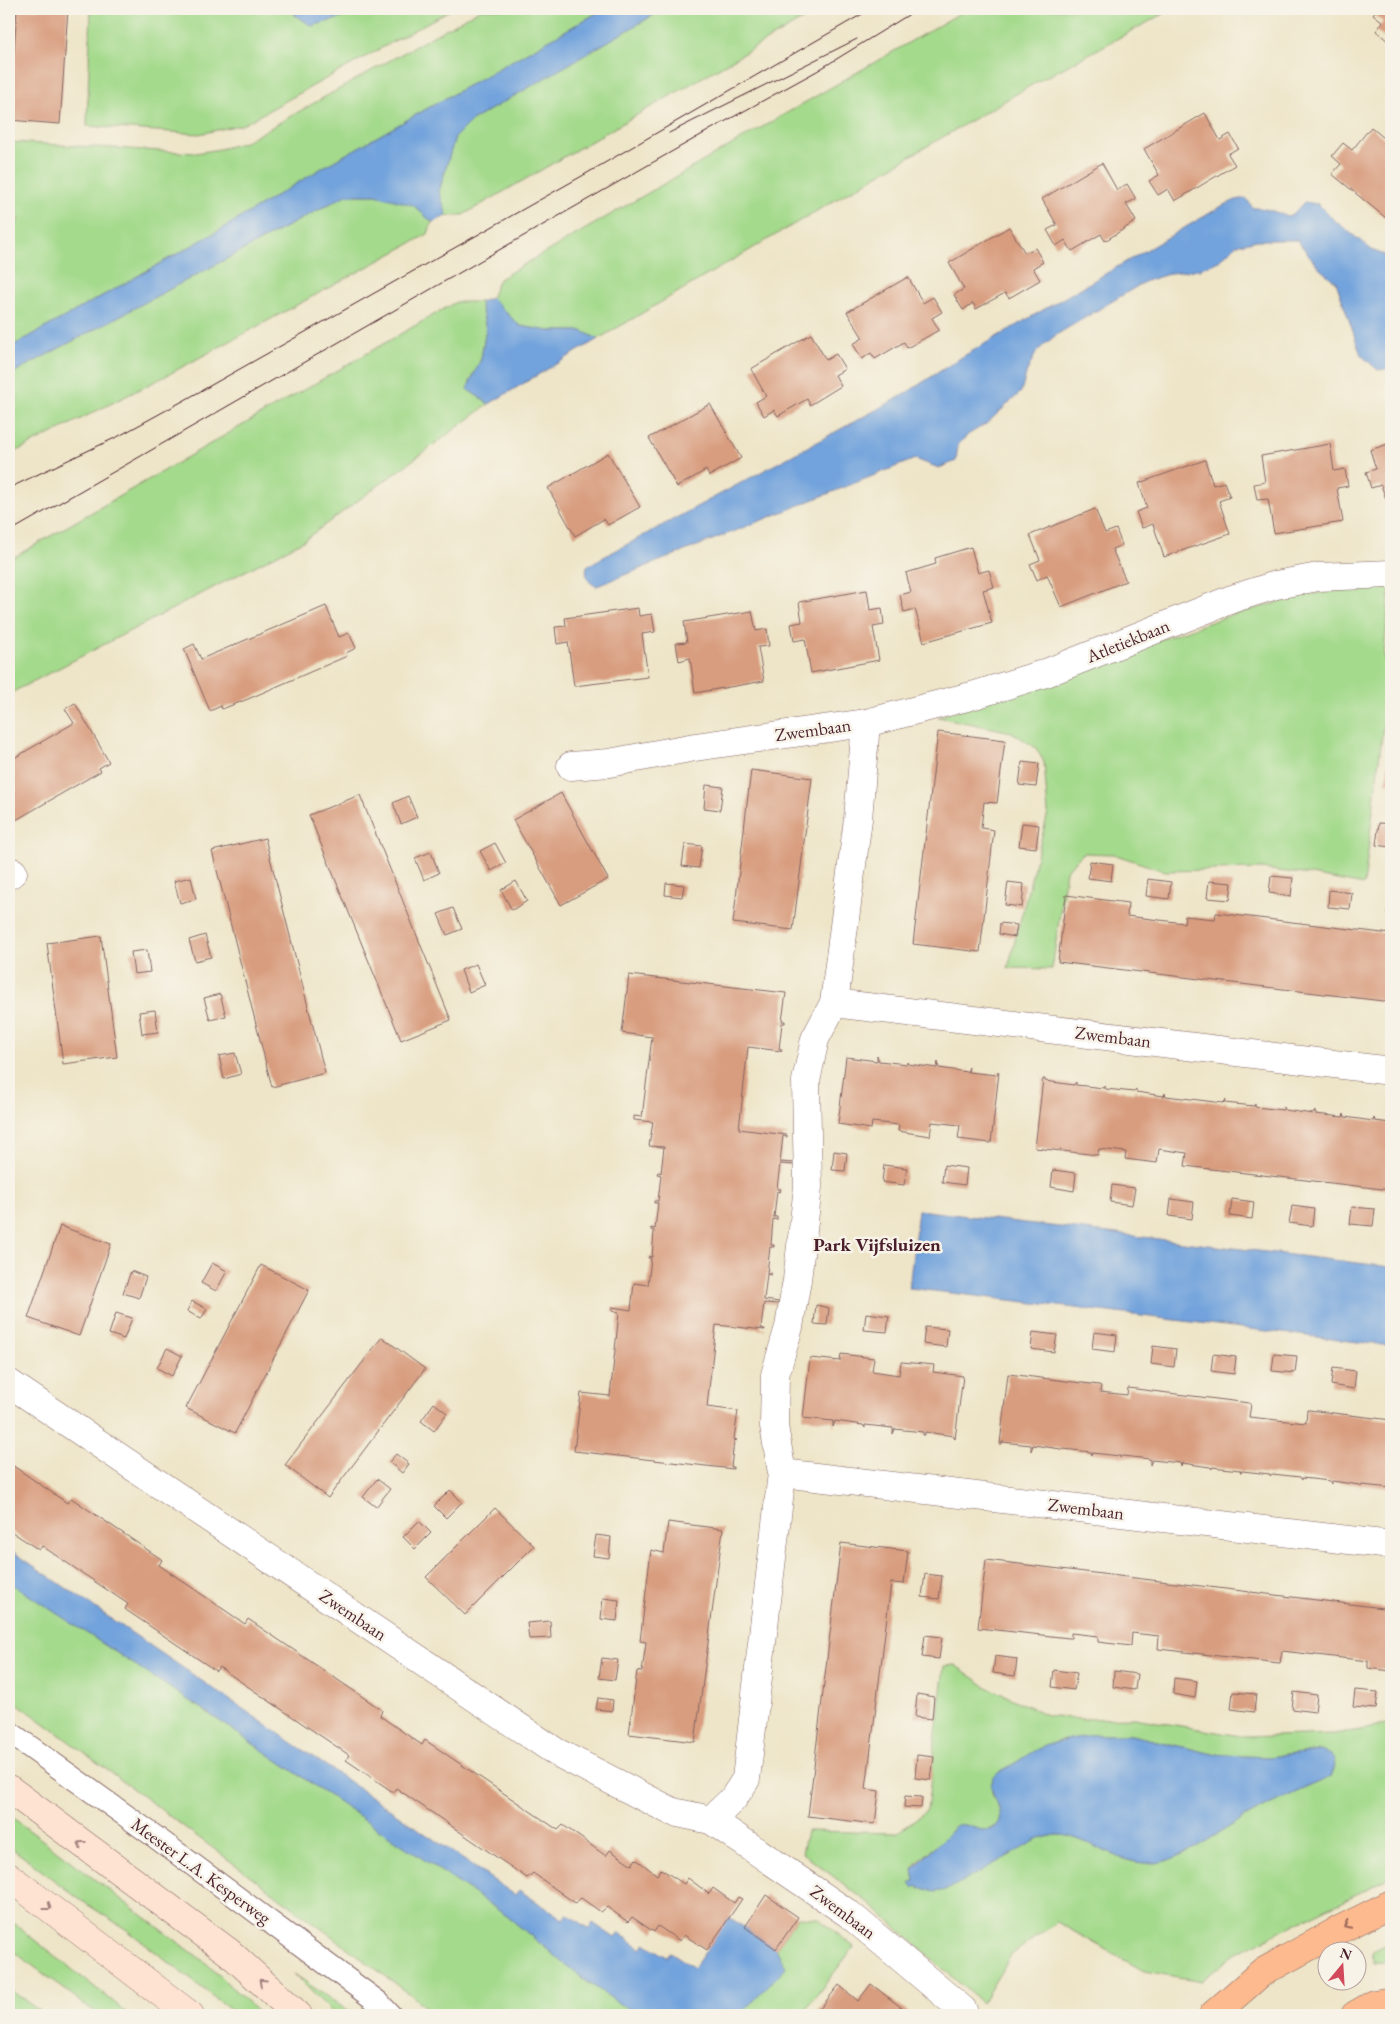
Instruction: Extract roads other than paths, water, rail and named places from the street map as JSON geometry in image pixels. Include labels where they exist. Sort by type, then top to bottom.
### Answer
[{"type":"highway","points":[[1213,2015],[1261,1973],[1341,1928],[1391,1904]]},
{"type":"highway","points":[[1355,2015],[1374,2004],[1391,2001]]},
{"type":"main road","points":[[9,1789],[230,1953],[298,2015]]},
{"type":"main road","points":[[9,1877],[190,2015]]},
{"type":"street","name":"Atletiekbaan","points":[[866,723],[975,695],[1046,673],[1232,599],[1276,586],[1318,577],[1391,574]]},
{"type":"street","name":"Zwembaan","points":[[571,766],[609,763],[695,747],[866,723],[858,819],[834,1003],[816,1039],[806,1082],[808,1187],[789,1327],[775,1375],[774,1426],[782,1473],[746,1779],[732,1799],[711,1820]]},
{"type":"street","name":"Zwembaan","points":[[834,1003],[1391,1071]]},
{"type":"street","name":"Zwembaan","points":[[9,1383],[556,1752],[673,1812],[711,1820],[849,1914],[963,2010],[964,2015]]},
{"type":"street","name":"Zwembaan","points":[[782,1473],[1391,1544]]},
{"type":"lane","name":"Meester L.A. Kesperweg","points":[[9,1732],[268,1920],[378,2002],[390,2015]]},
{"type":"water","points":[[295,9],[359,9],[341,18],[312,26],[295,15]]},
{"type":"water","points":[[604,9],[664,9],[471,121],[455,137],[439,191],[447,216],[432,222],[413,205],[376,195],[346,195],[9,375],[9,348],[220,230],[327,165]]},
{"type":"water","points":[[1246,198],[1253,208],[1267,209],[1288,216],[1294,213],[1304,202],[1318,204],[1334,220],[1372,250],[1384,255],[1391,253],[1391,368],[1378,370],[1361,355],[1336,282],[1321,270],[1297,240],[1257,240],[1236,245],[1219,261],[1199,269],[1172,273],[1146,281],[1056,335],[1037,351],[1027,371],[1021,392],[986,424],[969,434],[958,444],[956,461],[939,468],[915,459],[597,586],[588,579],[586,573],[587,566],[900,397],[962,357],[1222,206]]},
{"type":"water","points":[[491,298],[520,326],[549,331],[582,331],[598,339],[489,404],[467,389],[481,359],[486,329],[480,302]]},
{"type":"water","points":[[918,1210],[1391,1267],[1391,1346],[909,1288]]},
{"type":"water","points":[[9,1549],[515,1895],[519,1890],[563,1919],[567,1914],[589,1929],[593,1923],[615,1938],[619,1933],[641,1948],[645,1943],[667,1957],[671,1952],[694,1968],[729,1917],[776,1949],[786,1967],[740,2015],[636,2015],[582,1978],[507,1916],[199,1707],[9,1582]]},
{"type":"water","points":[[1094,1735],[1131,1735],[1213,1754],[1241,1756],[1269,1757],[1321,1751],[1330,1755],[1334,1760],[1335,1766],[1331,1777],[1268,1805],[1189,1851],[1164,1861],[1141,1863],[1130,1861],[1078,1839],[1055,1835],[1037,1840],[947,1890],[934,1892],[917,1886],[913,1888],[910,1883],[915,1881],[913,1869],[957,1825],[990,1830],[999,1823],[1000,1811],[991,1787],[993,1779],[997,1774],[1031,1752],[1045,1746]]},
{"type":"tram line","points":[[9,488],[119,436],[183,401],[582,176],[871,9]]},
{"type":"tram line","points":[[9,532],[506,246],[817,71],[918,9]]},
{"type":"tram line","points":[[669,133],[857,39]]},
{"type":"district","name":"Park Vijfsluizen","points":[[877,1244]]}]
